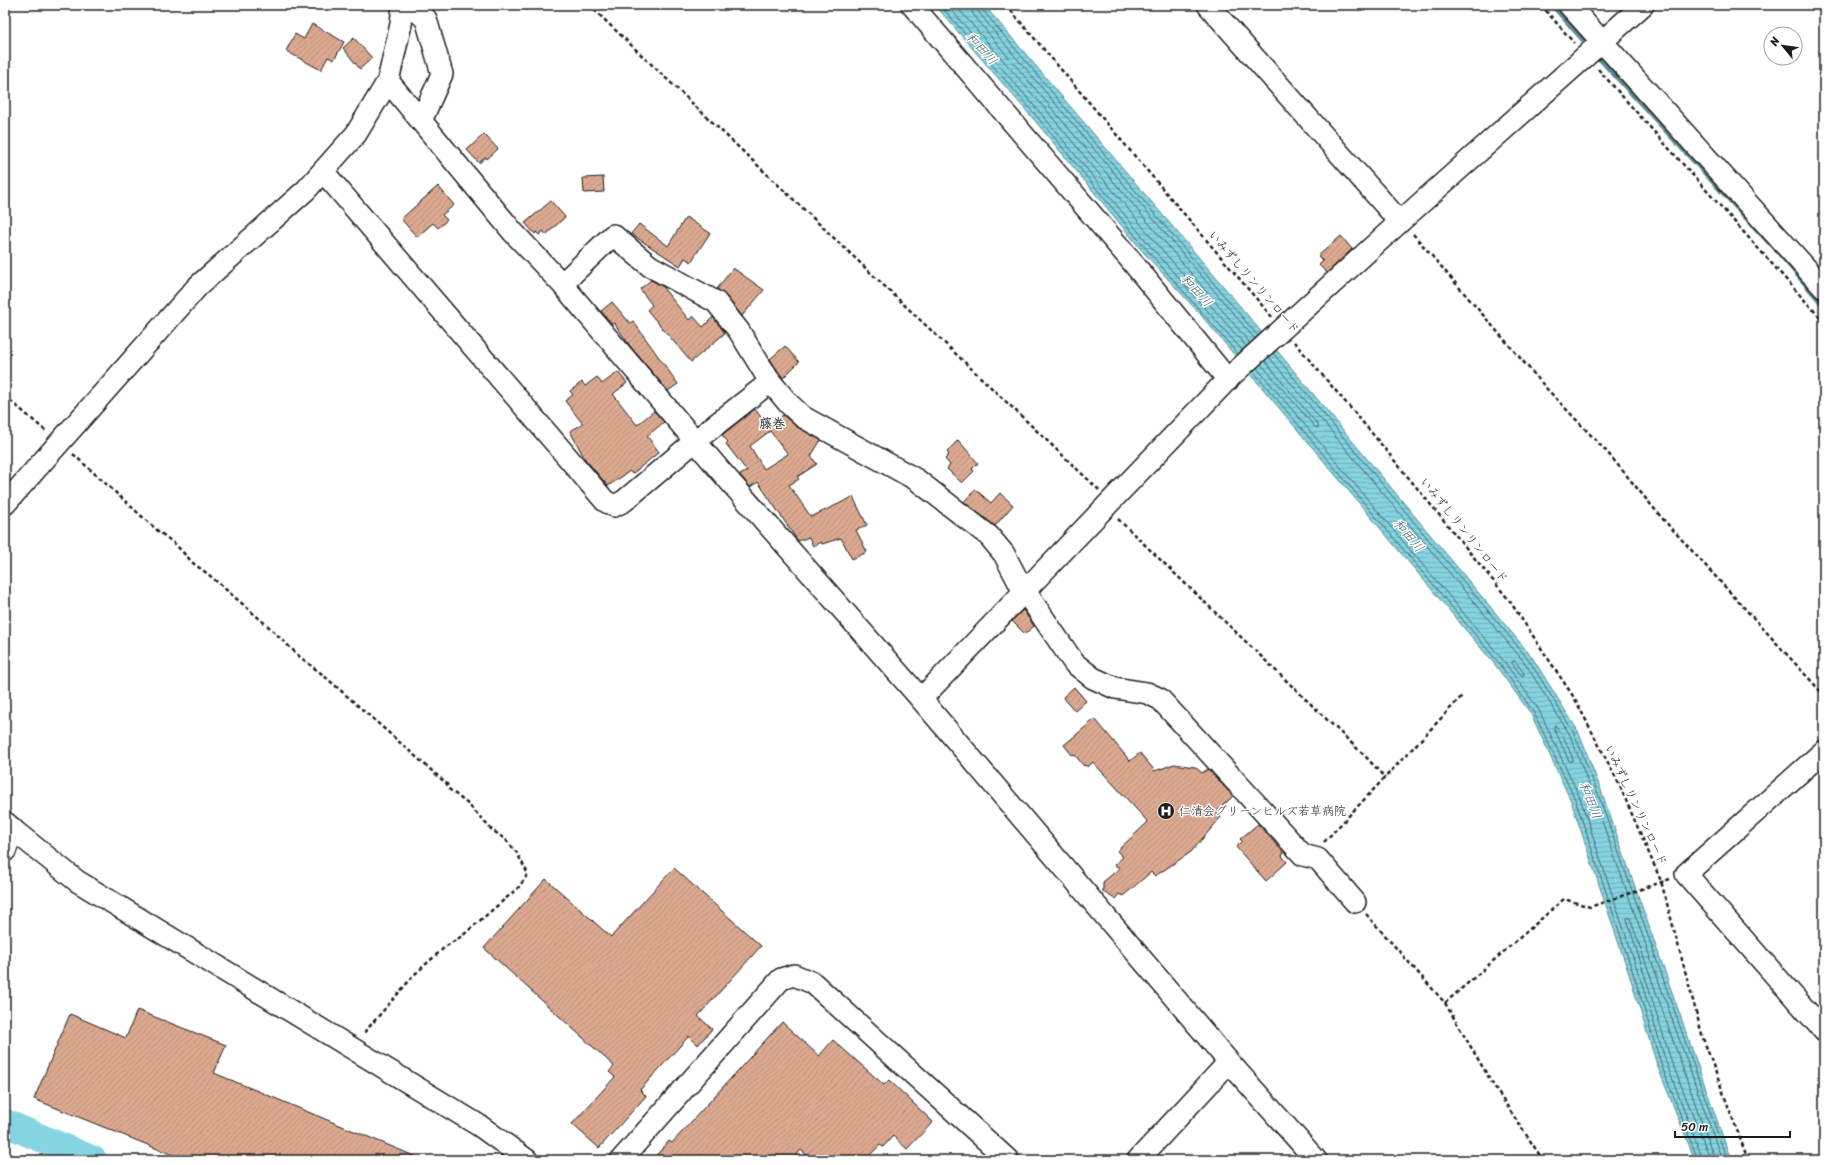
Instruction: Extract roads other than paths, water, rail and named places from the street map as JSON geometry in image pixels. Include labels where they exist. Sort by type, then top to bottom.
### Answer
[{"type":"main road","points":[[5,850],[9,826]]},
{"type":"street","points":[[5,504],[198,286],[311,185],[356,134],[388,81],[401,24],[403,5]]},
{"type":"street","points":[[410,5],[426,19],[442,74],[421,121]]},
{"type":"street","points":[[912,5],[1129,258],[1229,378]]},
{"type":"street","points":[[1208,5],[1401,221]]},
{"type":"street","points":[[1569,5],[1824,288]]},
{"type":"street","points":[[921,699],[1229,378],[1401,221],[1643,5]]},
{"type":"street","points":[[388,81],[513,232],[562,284],[695,441],[921,699],[1229,1062],[1316,1160]]},
{"type":"street","points":[[327,176],[605,501],[614,506],[624,501],[695,441],[770,382]]},
{"type":"street","points":[[562,284],[613,235],[650,266],[716,302],[739,331],[770,382],[789,404],[803,417],[917,480],[989,536],[1004,554],[1024,591],[1074,664],[1093,678],[1115,688],[1147,693],[1160,699],[1303,855],[1318,860],[1355,902]]},
{"type":"street","points":[[1824,751],[1686,874],[1824,1030]]},
{"type":"street","points":[[9,826],[77,881],[480,1126],[527,1160]]},
{"type":"street","points":[[621,1160],[781,979],[794,974],[813,983],[1008,1160]]},
{"type":"street","points":[[1138,1160],[1229,1062]]},
{"type":"water","name":"和田川","points":[[935,5],[984,5],[1229,293],[1532,657],[1578,731],[1601,790],[1731,1160],[1695,1160],[1657,1065],[1631,980],[1571,801],[1531,714],[1496,666],[1200,314],[1145,254],[1036,122]]},
{"type":"waterway","points":[[1552,5],[1589,47]]},
{"type":"waterway","points":[[1595,54],[1769,243]]},
{"type":"waterway","points":[[1776,250],[1824,306]]},
{"type":"waterway","points":[[5,1123],[93,1160]]},
{"type":"place","name":"仁清会グリーンヒルズ若草病院","points":[[1166,811]]},
{"type":"district","name":"藤巻","points":[[772,423]]}]
